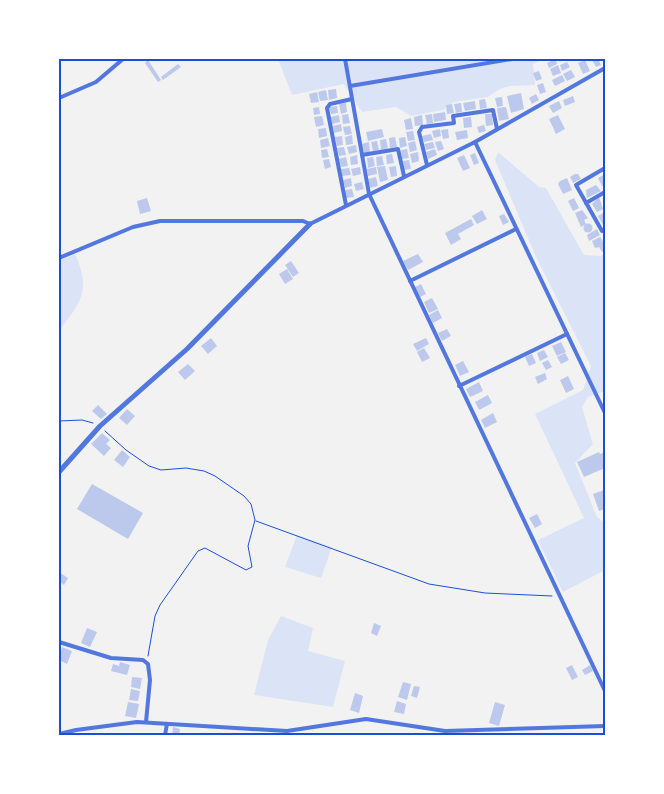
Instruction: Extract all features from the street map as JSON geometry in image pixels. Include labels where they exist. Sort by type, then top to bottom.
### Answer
[{"type":"street","points":[[59,98],[96,82],[123,59]]},
{"type":"street","points":[[345,59],[369,194],[605,691]]},
{"type":"street","points":[[350,86],[512,59]]},
{"type":"street","points":[[59,472],[100,426],[188,349],[310,224],[475,142],[605,68]]},
{"type":"street","points":[[346,205],[327,108],[330,104],[352,99]]},
{"type":"street","points":[[427,165],[419,132],[422,127],[454,124],[453,116],[493,110],[497,129]]},
{"type":"street","points":[[475,142],[605,413]]},
{"type":"street","points":[[362,155],[398,149],[404,176]]},
{"type":"street","points":[[605,168],[576,185],[602,231],[605,229]]},
{"type":"street","points":[[586,203],[605,192]]},
{"type":"street","points":[[59,258],[140,224],[160,221],[303,221],[310,224]]},
{"type":"street","points":[[410,281],[516,229]]},
{"type":"street","points":[[459,386],[567,334]]},
{"type":"street","points":[[59,642],[100,656],[138,659],[148,664],[150,680],[146,722]]},
{"type":"street","points":[[59,734],[76,730],[146,722],[287,731],[366,719],[446,731],[605,726]]},
{"type":"street","points":[[165,735],[167,724]]},
{"type":"path","points":[[59,421],[88,420],[100,426],[126,450],[149,466],[162,470],[194,469],[215,476],[251,504],[255,520],[249,542],[252,563],[250,569],[246,570],[204,548],[198,551],[171,587],[158,610],[148,664]]},
{"type":"path","points":[[255,520],[429,584],[485,593],[560,596]]},
{"type":"shaded area","points":[[278,59],[543,59],[533,64],[535,85],[510,86],[500,89],[488,97],[454,102],[443,110],[411,116],[396,107],[362,112],[344,84],[292,95]]},
{"type":"shaded area","points":[[498,152],[539,187],[546,188],[584,255],[600,256],[605,254],[605,391],[588,397],[582,407],[593,444],[575,463],[597,517],[605,523],[605,570],[563,592],[538,540],[584,518],[535,414],[583,390],[591,366],[536,257],[495,160]]},
{"type":"shaded area","points":[[75,254],[82,277],[82,295],[59,330],[59,261]]},
{"type":"shaded area","points":[[297,535],[332,547],[321,578],[285,567]]},
{"type":"shaded area","points":[[281,616],[313,628],[308,651],[345,661],[333,707],[254,695],[268,640]]},
{"type":"building","points":[[555,59],[557,64],[549,68],[547,63]]},
{"type":"building","points":[[598,59],[601,65],[596,67],[592,60]]},
{"type":"building","points":[[148,60],[161,80],[158,82],[145,63]]},
{"type":"building","points":[[585,60],[590,71],[583,74],[578,63]]},
{"type":"building","points":[[567,62],[570,67],[562,71],[560,65]]},
{"type":"building","points":[[178,64],[181,67],[163,80],[161,77]]},
{"type":"building","points":[[558,65],[561,73],[553,76],[550,69]]},
{"type":"building","points":[[571,70],[575,77],[567,81],[563,74]]},
{"type":"building","points":[[539,71],[542,79],[536,81],[533,73]]},
{"type":"building","points":[[562,75],[565,81],[555,86],[552,80]]},
{"type":"building","points":[[543,83],[546,92],[540,94],[537,85]]},
{"type":"building","points":[[336,89],[337,98],[329,100],[328,90]]},
{"type":"building","points":[[326,90],[328,100],[320,101],[318,92]]},
{"type":"building","points":[[317,92],[319,102],[311,103],[309,94]]},
{"type":"building","points":[[521,93],[524,109],[511,113],[507,96]]},
{"type":"building","points":[[536,94],[539,100],[532,104],[529,98]]},
{"type":"building","points":[[573,96],[575,102],[565,106],[563,100]]},
{"type":"building","points":[[502,97],[503,106],[497,107],[495,98]]},
{"type":"building","points":[[485,99],[487,108],[480,109],[479,100]]},
{"type":"building","points":[[475,101],[476,109],[465,111],[463,103]]},
{"type":"building","points":[[559,101],[562,108],[553,113],[549,106]]},
{"type":"building","points":[[346,103],[347,112],[341,114],[339,104]]},
{"type":"building","points":[[461,103],[462,112],[456,113],[454,104]]},
{"type":"building","points":[[452,104],[454,113],[447,114],[446,105]]},
{"type":"building","points":[[337,106],[338,113],[331,114],[329,107]]},
{"type":"building","points":[[319,107],[320,114],[314,115],[313,108]]},
{"type":"building","points":[[506,107],[509,119],[499,121],[497,108]]},
{"type":"building","points":[[445,112],[446,120],[434,122],[433,114]]},
{"type":"building","points":[[348,114],[350,123],[343,124],[342,115]]},
{"type":"building","points":[[432,114],[433,123],[427,124],[425,115]]},
{"type":"building","points":[[485,114],[492,114],[493,125],[486,126]]},
{"type":"building","points":[[339,115],[340,122],[332,124],[331,117]]},
{"type":"building","points":[[422,115],[423,125],[415,126],[414,117]]},
{"type":"building","points":[[558,115],[565,129],[556,134],[549,119]]},
{"type":"building","points":[[322,116],[324,125],[316,127],[314,117]]},
{"type":"building","points":[[471,117],[472,127],[464,128],[463,118]]},
{"type":"building","points":[[411,118],[413,129],[406,130],[404,120]]},
{"type":"building","points":[[341,124],[342,131],[334,133],[333,126]]},
{"type":"building","points":[[484,125],[486,131],[479,133],[477,127]]},
{"type":"building","points":[[350,126],[352,134],[345,135],[343,127]]},
{"type":"building","points":[[326,128],[327,136],[319,138],[318,129]]},
{"type":"building","points":[[382,129],[384,137],[368,141],[366,132]]},
{"type":"building","points":[[440,129],[441,136],[434,138],[432,131]]},
{"type":"building","points":[[448,129],[449,138],[443,139],[441,130]]},
{"type":"building","points":[[467,130],[468,138],[457,140],[455,132]]},
{"type":"building","points":[[413,131],[415,140],[408,141],[406,132]]},
{"type":"building","points":[[431,134],[433,140],[424,142],[422,136]]},
{"type":"building","points":[[352,135],[353,144],[346,145],[345,137]]},
{"type":"building","points":[[342,136],[343,145],[337,146],[335,137]]},
{"type":"building","points":[[395,137],[397,147],[390,148],[389,138]]},
{"type":"building","points":[[405,137],[407,146],[400,148],[399,138]]},
{"type":"building","points":[[328,138],[330,146],[321,148],[320,140]]},
{"type":"building","points":[[386,139],[388,148],[381,150],[380,140]]},
{"type":"building","points":[[377,141],[379,150],[373,151],[371,142]]},
{"type":"building","points":[[415,141],[417,150],[410,152],[408,143]]},
{"type":"building","points":[[441,141],[444,149],[438,151],[435,142]]},
{"type":"building","points":[[369,142],[370,152],[364,153],[362,144]]},
{"type":"building","points":[[433,142],[435,148],[426,150],[424,144]]},
{"type":"building","points":[[356,145],[357,152],[349,154],[347,147]]},
{"type":"building","points":[[344,147],[346,155],[339,156],[337,148]]},
{"type":"building","points":[[327,149],[329,157],[322,158],[321,150]]},
{"type":"building","points":[[407,149],[409,158],[402,159],[401,150]]},
{"type":"building","points":[[435,149],[437,155],[428,159],[426,152]]},
{"type":"building","points":[[418,152],[419,161],[412,163],[410,154]]},
{"type":"building","points":[[475,153],[479,163],[474,165],[470,155]]},
{"type":"building","points":[[392,154],[394,163],[387,164],[386,155]]},
{"type":"building","points":[[357,155],[358,164],[351,165],[350,157]]},
{"type":"building","points":[[464,155],[470,168],[463,171],[457,158]]},
{"type":"building","points":[[382,156],[384,165],[377,166],[376,157]]},
{"type":"building","points":[[346,157],[348,166],[341,167],[339,159]]},
{"type":"building","points":[[373,157],[375,166],[368,168],[367,158]]},
{"type":"building","points":[[329,159],[331,167],[325,169],[323,160]]},
{"type":"building","points":[[409,160],[411,169],[404,170],[403,161]]},
{"type":"building","points":[[385,166],[388,180],[380,182],[377,167]]},
{"type":"building","points":[[396,166],[397,176],[391,177],[389,167]]},
{"type":"building","points":[[360,167],[361,174],[353,176],[351,169]]},
{"type":"building","points":[[376,167],[377,174],[368,176],[367,169]]},
{"type":"building","points":[[349,168],[351,175],[342,176],[341,169]]},
{"type":"building","points":[[578,174],[581,179],[573,183],[570,177]]},
{"type":"building","points":[[605,174],[605,184],[602,186],[598,178]]},
{"type":"building","points":[[376,177],[378,186],[370,188],[368,179]]},
{"type":"building","points":[[351,178],[352,186],[345,188],[343,180]]},
{"type":"building","points":[[567,178],[572,190],[563,194],[558,184]]},
{"type":"building","points":[[362,182],[364,189],[356,191],[354,184]]},
{"type":"building","points":[[596,185],[601,191],[587,198],[586,190]]},
{"type":"building","points":[[352,189],[354,197],[346,198],[345,190]]},
{"type":"building","points":[[599,197],[603,209],[597,212],[592,204]]},
{"type":"building","points":[[147,198],[151,211],[140,214],[137,201]]},
{"type":"building","points":[[574,198],[579,208],[573,211],[568,201]]},
{"type":"building","points":[[482,210],[487,219],[477,224],[472,216]]},
{"type":"building","points":[[582,210],[588,218],[584,220],[586,224],[581,227],[575,213]]},
{"type":"building","points":[[605,212],[605,224],[603,225],[598,216]]},
{"type":"building","points":[[504,214],[509,222],[503,225],[499,216]]},
{"type":"building","points":[[471,219],[474,225],[458,234],[461,239],[451,245],[445,233]]},
{"type":"building","points":[[588,223],[593,228],[588,233],[583,228]]},
{"type":"building","points":[[597,229],[600,235],[589,241],[587,235]]},
{"type":"building","points":[[600,237],[605,244],[605,250],[602,252],[599,247],[595,248],[592,241]]},
{"type":"building","points":[[418,254],[423,262],[408,270],[403,261]]},
{"type":"building","points":[[291,261],[299,273],[293,277],[285,265]]},
{"type":"building","points":[[287,269],[293,279],[285,284],[279,274]]},
{"type":"building","points":[[421,284],[426,294],[420,297],[415,287]]},
{"type":"building","points":[[432,298],[438,309],[429,313],[424,302]]},
{"type":"building","points":[[438,310],[442,318],[433,323],[429,315]]},
{"type":"building","points":[[447,329],[451,336],[442,341],[438,333]]},
{"type":"building","points":[[211,338],[217,346],[208,354],[201,346]]},
{"type":"building","points":[[426,338],[429,344],[417,351],[413,344]]},
{"type":"building","points":[[561,342],[566,352],[557,356],[552,346]]},
{"type":"building","points":[[424,348],[430,358],[422,362],[417,352]]},
{"type":"building","points":[[544,350],[548,357],[540,361],[537,353]]},
{"type":"building","points":[[565,353],[569,360],[561,364],[557,357]]},
{"type":"building","points":[[532,354],[536,363],[529,366],[525,357]]},
{"type":"building","points":[[548,360],[552,367],[546,370],[542,363]]},
{"type":"building","points":[[463,361],[469,372],[460,376],[455,365]]},
{"type":"building","points":[[188,364],[195,371],[185,380],[178,372]]},
{"type":"building","points":[[545,373],[547,379],[538,384],[535,377]]},
{"type":"building","points":[[568,376],[574,389],[566,393],[560,380]]},
{"type":"building","points":[[479,382],[483,391],[470,397],[466,389]]},
{"type":"building","points":[[488,395],[492,403],[479,410],[475,402]]},
{"type":"building","points":[[98,405],[107,414],[101,419],[92,411]]},
{"type":"building","points":[[127,409],[135,416],[127,425],[119,418]]},
{"type":"building","points":[[493,413],[497,422],[485,428],[481,420]]},
{"type":"building","points":[[102,433],[110,440],[106,444],[111,448],[104,456],[91,444]]},
{"type":"building","points":[[122,450],[130,457],[123,467],[114,460]]},
{"type":"building","points":[[599,452],[600,454],[605,452],[605,468],[584,477],[577,462]]},
{"type":"building","points":[[92,484],[143,513],[128,539],[77,509]]},
{"type":"building","points":[[604,490],[605,509],[599,511],[593,494]]},
{"type":"building","points":[[537,514],[542,524],[535,528],[529,518]]},
{"type":"building","points":[[59,572],[68,578],[64,585],[59,581]]},
{"type":"building","points":[[374,623],[381,626],[377,636],[371,633]]},
{"type":"building","points":[[87,628],[97,632],[90,647],[81,643]]},
{"type":"building","points":[[62,647],[72,651],[67,664],[59,660]]},
{"type":"building","points":[[120,662],[130,665],[127,675],[111,671],[113,664],[119,666]]},
{"type":"building","points":[[572,665],[578,677],[572,680],[566,668]]},
{"type":"building","points":[[590,665],[593,671],[585,675],[582,670]]},
{"type":"building","points":[[132,677],[142,678],[140,689],[131,687]]},
{"type":"building","points":[[403,682],[411,684],[407,700],[398,697]]},
{"type":"building","points":[[414,686],[420,687],[417,698],[411,696]]},
{"type":"building","points":[[131,689],[140,691],[138,701],[129,700]]},
{"type":"building","points":[[355,693],[363,696],[359,713],[350,710]]},
{"type":"building","points":[[397,701],[406,704],[404,714],[394,712]]},
{"type":"building","points":[[128,702],[139,704],[136,718],[125,716]]},
{"type":"building","points":[[495,702],[505,705],[499,726],[489,723]]},
{"type":"building","points":[[173,727],[180,729],[179,735],[172,735]]}]
